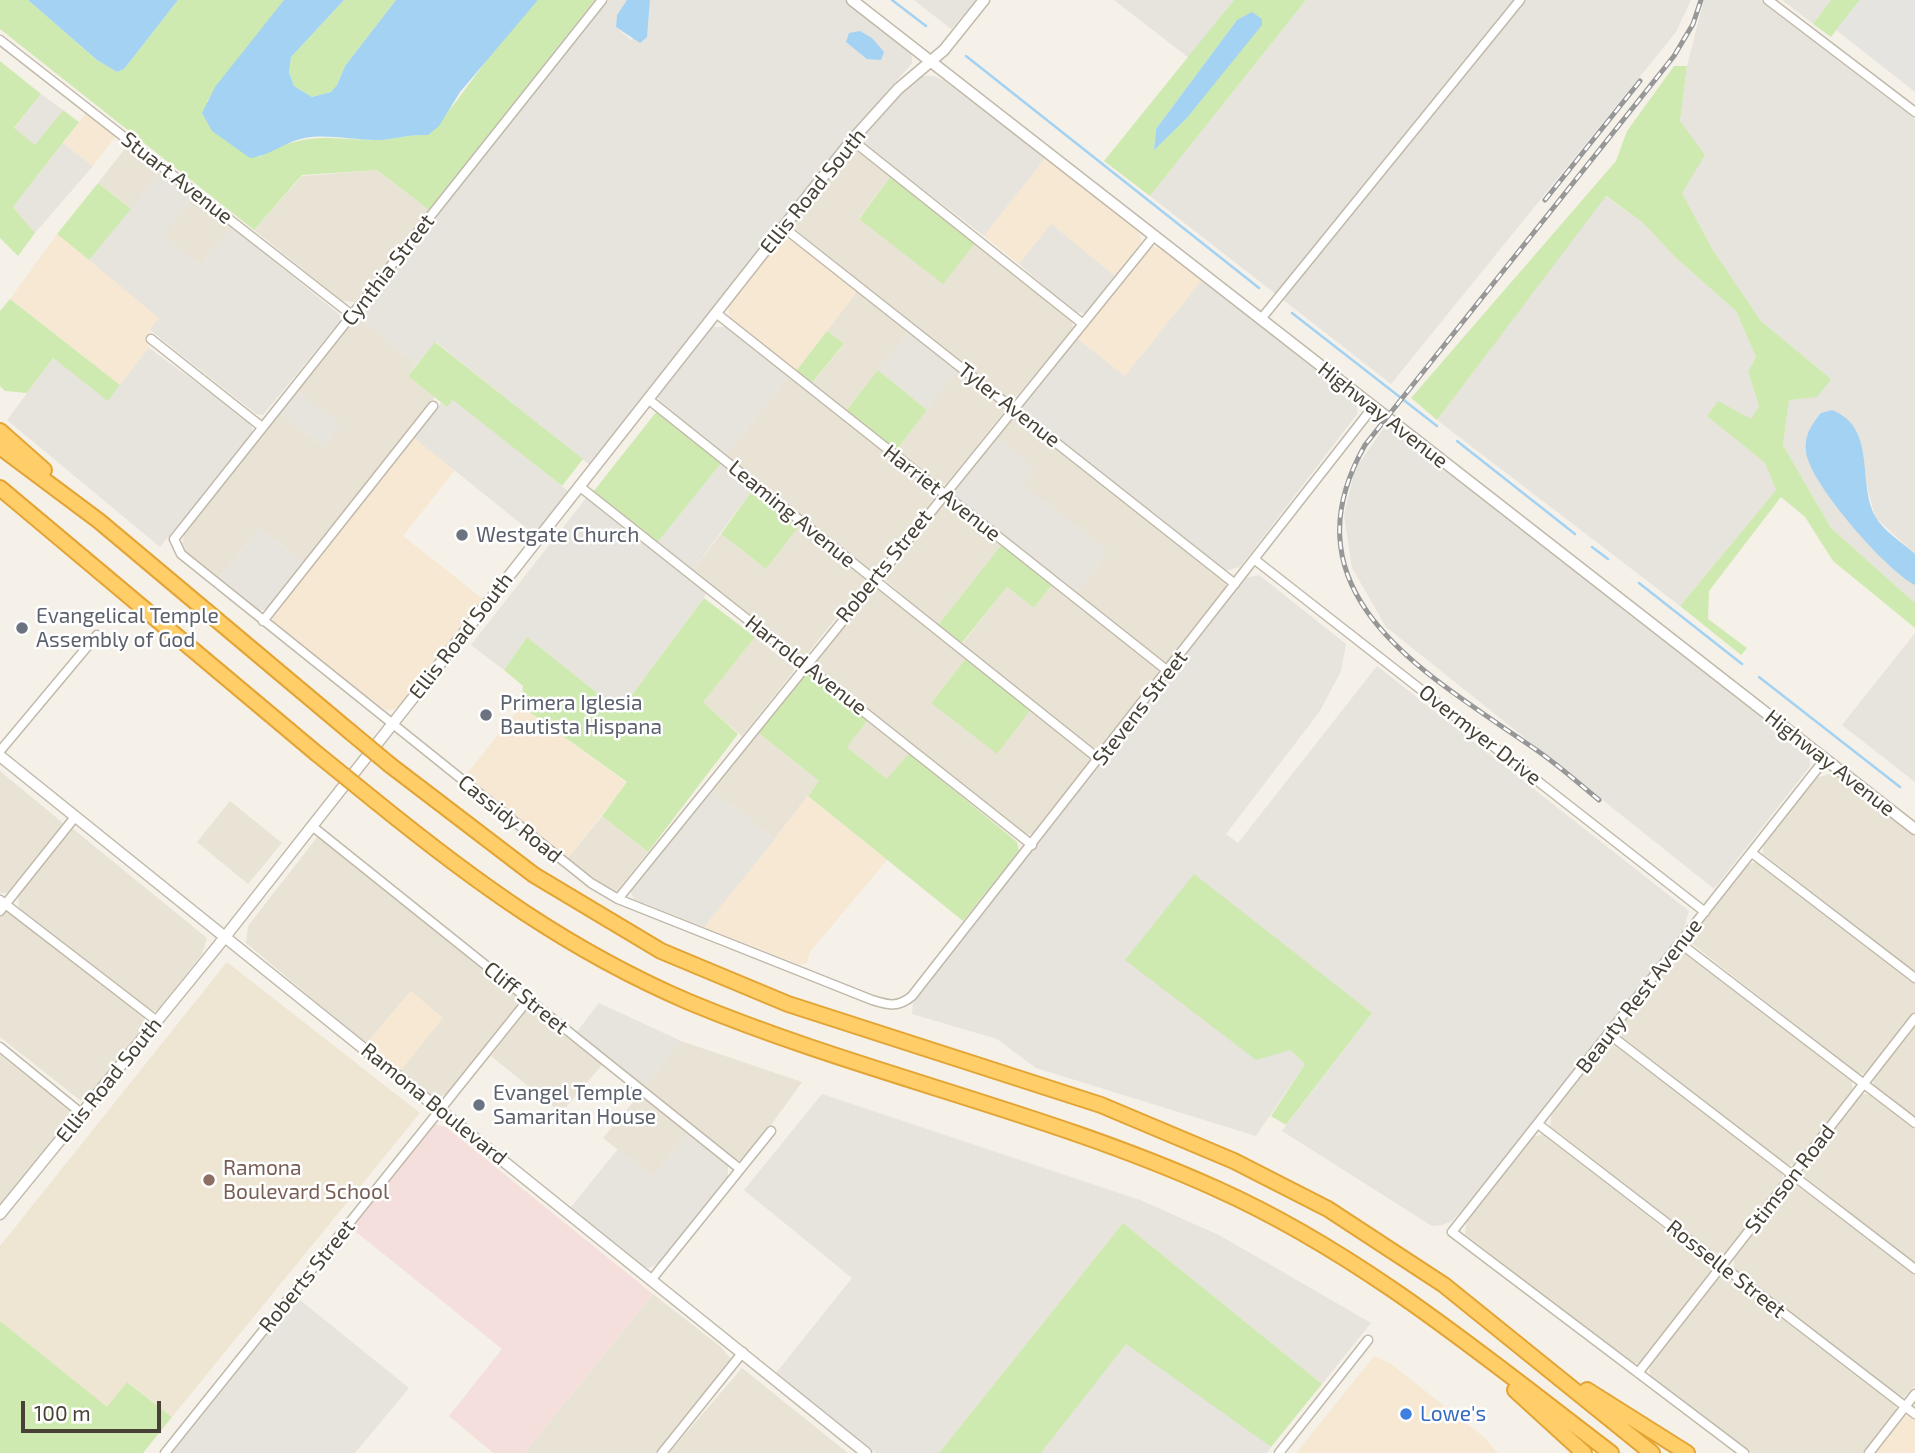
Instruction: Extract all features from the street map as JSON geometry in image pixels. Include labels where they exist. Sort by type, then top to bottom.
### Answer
[{"type":"highway","points":[[0,431],[99,521],[390,765],[534,875],[661,951],[788,1004],[1101,1105],[1234,1161],[1328,1209],[1444,1285],[1652,1453]]},
{"type":"highway","points":[[0,447],[99,521]]},
{"type":"highway","points":[[0,488],[316,753],[468,876],[583,950],[635,977],[798,1043],[1101,1143],[1219,1190],[1335,1252],[1450,1331],[1611,1453]]},
{"type":"highway","points":[[1450,1331],[1584,1453]]},
{"type":"highway","points":[[1535,1357],[1687,1453]]},
{"type":"street","name":"Cynthia Street","points":[[174,539],[602,0]]},
{"type":"street","name":"Highway Avenue","points":[[852,0],[1915,829]]},
{"type":"street","name":"Ellis Road South","points":[[0,1214],[312,826],[852,140],[892,95],[931,61],[984,0]]},
{"type":"street","points":[[1261,319],[1520,0]]},
{"type":"street","points":[[1768,0],[1915,112]]},
{"type":"street","name":"Stuart Avenue","points":[[0,40],[353,316]]},
{"type":"street","points":[[852,140],[1083,324]]},
{"type":"street","name":"Tyler Avenue","points":[[783,227],[1235,584]]},
{"type":"street","name":"Roberts Street","points":[[618,899],[804,664],[1153,236]]},
{"type":"street","name":"Harriet Avenue","points":[[716,313],[1168,672]]},
{"type":"street","points":[[151,339],[262,427]]},
{"type":"street","name":"Leaming Avenue","points":[[648,399],[1100,760]]},
{"type":"street","points":[[263,621],[433,406]]},
{"type":"street","name":"Stevens Street","points":[[902,1004],[912,996],[1100,760],[1373,407]]},
{"type":"street","name":"Harrold Avenue","points":[[579,486],[1032,845]]},
{"type":"street","name":"Cassidy Road","points":[[174,539],[181,554],[591,883],[618,899],[872,1000],[889,1005],[902,1004]]},
{"type":"street","name":"Overmyer Drive","points":[[1254,559],[1705,912]]},
{"type":"street","points":[[0,753],[97,635]]},
{"type":"street","name":"Ramona Boulevard","points":[[0,753],[75,817],[866,1453]]},
{"type":"street","name":"Beauty Rest Avenue","points":[[1638,1373],[1452,1232],[1825,759]]},
{"type":"street","points":[[75,817],[2,905],[156,1021]]},
{"type":"street","name":"Cliff Street","points":[[312,826],[740,1169]]},
{"type":"street","points":[[1752,853],[1915,978]]},
{"type":"street","points":[[1681,944],[1915,1123]]},
{"type":"street","name":"Roberts Street","points":[[165,1453],[528,1000]]},
{"type":"street","name":"Stimson Road","points":[[1638,1373],[1915,1018]]},
{"type":"street","points":[[1609,1034],[1915,1269]]},
{"type":"street","points":[[0,1047],[81,1113]]},
{"type":"street","name":"Rosselle Street","points":[[1538,1124],[1915,1414]]},
{"type":"street","points":[[652,1279],[771,1131]]},
{"type":"street","points":[[1279,1453],[1368,1340]]},
{"type":"street","points":[[663,1453],[743,1352]]},
{"type":"street","points":[[1638,1373],[1744,1453]]},
{"type":"street","points":[[1869,1453],[1915,1394]]},
{"type":"shaded area","points":[[608,0],[627,0],[617,15],[616,27],[631,40],[648,27],[650,0],[845,0],[907,48],[912,56],[912,63],[848,137],[590,465],[436,342],[416,365],[358,316]]},
{"type":"shaded area","points":[[914,0],[977,0],[951,29]]},
{"type":"shaded area","points":[[1114,0],[1234,0],[1189,58]]},
{"type":"shaded area","points":[[1306,0],[1691,0],[1676,32],[1391,384],[1150,196]]},
{"type":"shaded area","points":[[1704,0],[1761,0],[1915,119],[1915,554],[1875,517],[1863,454],[1812,424],[1915,585],[1915,603],[1831,528],[1783,445],[1789,399],[1831,379],[1761,321],[1713,250],[1682,193],[1680,121],[1687,66]]},
{"type":"shaded area","points":[[1782,0],[1831,0],[1813,24]]},
{"type":"shaded area","points":[[1860,0],[1915,0],[1915,92],[1836,30]]},
{"type":"shaded area","points":[[922,76],[934,76],[943,80],[1046,157],[984,236],[864,144],[863,136],[889,105]]},
{"type":"shaded area","points":[[41,94],[63,110],[35,146],[14,129]]},
{"type":"shaded area","points":[[86,113],[115,137],[93,166],[63,143]]},
{"type":"shaded area","points":[[63,143],[93,166],[35,233],[13,207]]},
{"type":"shaded area","points":[[127,146],[161,171],[131,209],[98,183]]},
{"type":"shaded area","points":[[852,150],[858,150],[891,176],[859,218],[975,243],[1072,322],[1073,329],[1015,398],[1006,398],[795,229],[795,219]]},
{"type":"shaded area","points":[[1046,157],[1139,231],[1141,242],[1115,276],[1051,225],[1019,264],[984,236]]},
{"type":"shaded area","points":[[377,170],[429,210],[354,302],[342,301],[254,230],[302,176]]},
{"type":"shaded area","points":[[161,171],[194,196],[164,236],[201,265],[231,226],[340,315],[340,321],[263,415],[256,414],[150,330],[159,318],[89,260]]},
{"type":"shaded area","points":[[194,196],[231,226],[201,265],[163,236]]},
{"type":"shaded area","points":[[1605,196],[1642,222],[1676,258],[1736,311],[1756,357],[1748,372],[1759,406],[1751,420],[1708,416],[1765,463],[1776,490],[1680,606],[1437,420]]},
{"type":"shaded area","points":[[1051,224],[1115,276],[1085,313],[1074,312],[1019,264]]},
{"type":"shaded area","points":[[57,234],[160,318],[146,338],[149,348],[120,385],[10,299]]},
{"type":"shaded area","points":[[786,239],[797,242],[858,290],[796,371],[730,318],[728,307],[780,241]]},
{"type":"shaded area","points":[[1150,247],[1160,247],[1202,280],[1125,377],[1076,338]]},
{"type":"shaded area","points":[[1202,280],[1356,402],[1358,413],[1240,567],[1225,571],[1024,412],[1022,407],[1023,401],[1076,338],[1125,376]]},
{"type":"shaded area","points":[[858,290],[910,330],[845,412],[811,384],[844,345],[827,331]]},
{"type":"shaded area","points":[[358,316],[416,365],[408,376],[435,397],[304,563],[259,528],[219,579],[185,552],[182,544],[184,535],[280,413],[323,447],[340,425],[298,391]]},
{"type":"shaded area","points":[[710,327],[727,327],[789,376],[725,456],[660,403],[657,395]]},
{"type":"shaded area","points":[[910,330],[958,369],[927,410],[878,370]]},
{"type":"shaded area","points":[[149,348],[248,420],[252,427],[252,432],[160,547],[7,420],[53,358],[108,400]]},
{"type":"shaded area","points":[[958,369],[1003,404],[1004,412],[946,484],[938,486],[895,452]]},
{"type":"shaded area","points":[[789,376],[934,491],[934,499],[878,569],[869,569],[725,456]]},
{"type":"shaded area","points":[[298,391],[341,425],[323,447],[280,413]]},
{"type":"shaded area","points":[[453,399],[569,492],[535,535],[413,437],[441,403],[447,407]]},
{"type":"shaded area","points":[[1015,416],[1225,582],[1226,587],[1167,662],[1162,661],[1076,593],[1108,551],[1023,485],[995,436],[1010,418]]},
{"type":"shaded area","points":[[1386,425],[1809,752],[1810,766],[1714,889],[1386,627],[1352,568],[1344,515],[1355,469]]},
{"type":"shaded area","points":[[995,436],[1035,468],[1024,485],[1108,551],[1076,593],[951,494],[954,486]]},
{"type":"shaded area","points":[[413,437],[455,470],[403,536],[483,599],[399,706],[390,711],[382,708],[273,623],[273,614]]},
{"type":"shaded area","points":[[722,462],[754,488],[692,571],[657,543]]},
{"type":"shaded area","points":[[586,498],[706,591],[704,598],[620,711],[527,637],[504,670],[471,645]]},
{"type":"shaded area","points":[[945,502],[1002,544],[938,625],[885,580]]},
{"type":"shaded area","points":[[800,525],[866,580],[805,657],[692,571],[721,534],[766,569]]},
{"type":"shaded area","points":[[259,528],[304,563],[267,609],[258,611],[219,579]]},
{"type":"shaded area","points":[[1259,575],[1346,644],[1341,671],[1320,711],[1226,834],[1238,843],[1377,666],[1689,911],[1682,934],[1477,1192],[1452,1221],[1442,1225],[1432,1226],[1282,1131],[1372,1013],[1194,875],[1126,960],[1290,1050],[1305,1064],[1256,1136],[1036,1068],[997,1039],[912,1014],[913,1002],[1246,578]]},
{"type":"shaded area","points":[[1052,585],[1158,668],[1158,677],[1105,746],[1091,747],[962,644],[1007,587],[1034,608]]},
{"type":"shaded area","points":[[878,587],[967,657],[931,703],[1031,709],[1092,757],[1093,762],[1035,833],[1025,835],[816,670],[814,662],[872,588]]},
{"type":"shaded area","points":[[1915,633],[1915,782],[1842,725]]},
{"type":"shaded area","points":[[755,637],[794,668],[742,736],[702,702]]},
{"type":"shaded area","points":[[521,706],[627,783],[567,859],[464,777]]},
{"type":"shaded area","points":[[867,721],[909,753],[888,780],[846,746]]},
{"type":"shaded area","points":[[756,731],[819,781],[775,839],[709,788]]},
{"type":"shaded area","points":[[0,771],[64,824],[8,893],[0,893]]},
{"type":"shaded area","points":[[1838,775],[1915,835],[1915,973],[1763,854],[1763,845],[1816,778]]},
{"type":"shaded area","points":[[709,788],[775,839],[704,927],[634,899],[629,889]]},
{"type":"shaded area","points":[[808,796],[887,860],[810,952],[807,963],[800,965],[704,927]]},
{"type":"shaded area","points":[[230,801],[282,843],[248,884],[197,842]]},
{"type":"shaded area","points":[[602,816],[648,852],[617,891],[611,891],[567,859]]},
{"type":"shaded area","points":[[72,828],[207,938],[202,954],[157,1011],[147,1009],[19,908],[18,892]]},
{"type":"shaded area","points":[[318,836],[520,1000],[519,1007],[450,1092],[440,1097],[431,1095],[400,1071],[442,1018],[411,991],[366,1044],[246,943],[248,926]]},
{"type":"shaded area","points":[[1757,862],[1915,983],[1915,1011],[1865,1074],[1858,1073],[1692,944],[1692,935],[1748,864]]},
{"type":"shaded area","points":[[6,912],[14,914],[144,1017],[146,1027],[87,1098],[81,1101],[0,1037],[0,915]]},
{"type":"shaded area","points":[[1684,952],[1852,1079],[1852,1093],[1796,1164],[1787,1165],[1622,1039],[1622,1024],[1677,954]]},
{"type":"shaded area","name":"Ramona Boulevard School","points":[[227,962],[420,1113],[172,1417],[128,1382],[107,1408],[0,1321],[0,1246]]},
{"type":"shaded area","points":[[411,991],[443,1018],[400,1071],[366,1044]]},
{"type":"shaded area","points":[[599,1003],[681,1041],[643,1087],[576,1033]]},
{"type":"shaded area","points":[[531,1010],[602,1065],[561,1113],[491,1056],[525,1012]]},
{"type":"shaded area","points":[[1915,1024],[1915,1118],[1875,1087],[1873,1080]]},
{"type":"shaded area","points":[[681,1041],[802,1082],[748,1157],[741,1161],[733,1158],[643,1087]]},
{"type":"shaded area","points":[[1615,1043],[1783,1174],[1782,1180],[1723,1257],[1717,1257],[1550,1126],[1552,1113],[1606,1044]]},
{"type":"shaded area","points":[[0,1053],[69,1108],[71,1114],[69,1121],[0,1205]]},
{"type":"shaded area","points":[[822,1094],[1140,1200],[1219,1235],[1371,1323],[1322,1384],[1123,1223],[939,1453],[876,1453],[776,1373],[852,1278],[744,1190]]},
{"type":"shaded area","points":[[1860,1094],[1870,1094],[1915,1129],[1915,1264],[1803,1175],[1803,1166]]},
{"type":"shaded area","points":[[639,1095],[688,1133],[653,1177],[603,1138]]},
{"type":"shaded area","points":[[434,1124],[446,1127],[653,1294],[524,1453],[493,1453],[449,1416],[502,1349],[351,1228]]},
{"type":"shaded area","points":[[688,1133],[728,1166],[728,1178],[658,1264],[649,1268],[641,1266],[570,1208],[618,1149],[653,1177]]},
{"type":"shaded area","points":[[1543,1134],[1714,1267],[1640,1363],[1631,1363],[1465,1234],[1467,1219],[1533,1137]]},
{"type":"shaded area","points":[[1796,1185],[1915,1273],[1915,1386],[1904,1397],[1896,1394],[1734,1270],[1734,1256],[1788,1187]]},
{"type":"shaded area","points":[[1725,1274],[1895,1404],[1896,1410],[1863,1453],[1751,1453],[1651,1379],[1649,1365],[1718,1276]]},
{"type":"shaded area","points":[[653,1294],[721,1347],[731,1359],[656,1453],[524,1453]]},
{"type":"shaded area","points":[[295,1296],[409,1388],[355,1453],[170,1453]]},
{"type":"shaded area","points":[[1126,1343],[1271,1447],[1267,1453],[1041,1453]]},
{"type":"shaded area","points":[[1374,1356],[1390,1363],[1485,1438],[1498,1453],[1296,1453]]},
{"type":"shaded area","points":[[742,1368],[848,1453],[669,1453]]},
{"type":"shaded area","points":[[1908,1415],[1915,1420],[1915,1453],[1874,1453],[1902,1417]]},
{"type":"green space","points":[[0,0],[28,0],[97,60],[117,72],[124,69],[178,0],[284,0],[207,101],[259,157],[290,143],[316,138],[382,140],[428,135],[500,42],[538,0],[595,0],[429,210],[377,170],[302,175],[254,230],[0,29]]},
{"type":"green space","points":[[344,0],[396,0],[345,66],[331,92],[312,97],[294,86],[289,72],[291,57]]},
{"type":"green space","points":[[1234,0],[1306,0],[1150,196],[1104,161]],"holes":[[[1237,20],[1186,119],[1154,149],[1156,129]]]},
{"type":"green space","points":[[1831,0],[1860,0],[1831,37],[1813,24]]},
{"type":"green space","points":[[0,61],[41,94],[14,128],[35,145],[63,110],[79,122],[13,207],[35,233],[18,256],[0,238]]},
{"type":"green space","points":[[1674,66],[1687,66],[1680,121],[1705,155],[1682,193],[1713,250],[1761,321],[1831,379],[1817,397],[1789,400],[1783,445],[1831,528],[1915,603],[1915,628],[1833,561],[1805,517],[1781,497],[1709,591],[1708,619],[1747,648],[1741,655],[1680,606],[1776,490],[1765,463],[1707,416],[1718,401],[1751,419],[1759,406],[1748,372],[1756,357],[1736,311],[1676,258],[1642,222],[1606,196],[1437,420],[1411,398],[1616,161],[1627,131]]},
{"type":"green space","points":[[891,176],[975,243],[943,284],[859,219]]},
{"type":"green space","points":[[98,183],[131,209],[89,260],[57,234]]},
{"type":"green space","points":[[10,299],[120,385],[108,401],[53,358],[27,393],[5,391],[0,386],[0,311]]},
{"type":"green space","points":[[827,331],[844,344],[811,384],[796,371]]},
{"type":"green space","points":[[435,342],[583,459],[562,486],[453,400],[447,407],[408,376]]},
{"type":"green space","points":[[878,370],[927,410],[895,452],[845,412]]},
{"type":"green space","points":[[657,411],[722,462],[657,543],[593,492]]},
{"type":"green space","points":[[754,488],[800,525],[766,569],[721,534]]},
{"type":"green space","points":[[1002,544],[1052,585],[1034,608],[1007,587],[961,644],[938,625]]},
{"type":"green space","points":[[704,598],[755,637],[703,702],[738,734],[648,852],[602,816],[627,782],[521,706],[523,686],[504,670],[527,637],[620,711]]},
{"type":"green space","points":[[967,657],[1031,709],[997,754],[931,703]]},
{"type":"green space","points":[[799,674],[811,674],[867,721],[847,747],[887,779],[909,753],[1017,842],[1019,851],[963,921],[808,796],[819,781],[756,731]]},
{"type":"green space","points":[[1194,874],[1372,1013],[1286,1125],[1271,1116],[1305,1064],[1290,1050],[1256,1060],[1125,960]]},
{"type":"green space","points":[[1123,1223],[1322,1384],[1271,1447],[1126,1344],[1041,1453],[939,1453]]},
{"type":"green space","points":[[0,1321],[107,1407],[127,1382],[172,1417],[143,1453],[0,1453]]},
{"type":"water","points":[[28,0],[178,0],[124,69],[117,72],[97,60]]},
{"type":"water","points":[[284,0],[344,0],[291,57],[289,72],[294,86],[312,97],[331,92],[345,66],[396,0],[538,0],[460,92],[439,126],[428,135],[376,140],[303,138],[250,158],[212,131],[202,113],[215,87]]},
{"type":"water","points":[[627,0],[650,0],[647,37],[640,43],[616,27],[617,15]]},
{"type":"water","points":[[1252,12],[1262,19],[1262,25],[1186,119],[1154,150],[1156,129],[1237,20]]},
{"type":"water","points":[[860,31],[872,38],[884,52],[881,60],[867,59],[846,42],[849,33]]},
{"type":"water","points":[[1832,410],[1846,418],[1861,442],[1867,487],[1875,516],[1888,532],[1915,554],[1915,585],[1902,577],[1869,545],[1835,504],[1811,466],[1806,452],[1809,431],[1821,413]]},
{"type":"waterway","points":[[892,0],[926,26]]},
{"type":"waterway","points":[[966,56],[1259,288]]},
{"type":"waterway","points":[[1292,313],[1437,426]]},
{"type":"waterway","points":[[1457,441],[1575,534]]},
{"type":"waterway","points":[[1592,547],[1608,559]]},
{"type":"waterway","points":[[1639,583],[1742,664]]},
{"type":"waterway","points":[[1759,677],[1900,787]]},
{"type":"railway","points":[[1599,800],[1541,753],[1450,690],[1411,659],[1377,625],[1353,587],[1340,545],[1343,498],[1365,445],[1674,56],[1693,24],[1701,0]]},
{"type":"railway","points":[[1545,200],[1640,81]]},
{"type":"place","name":"Westgate Church","points":[[462,535]]},
{"type":"place","name":"Evangelical Temple Assembly of God","points":[[22,628]]},
{"type":"place","name":"Primera Iglesia Bautista Hispana","points":[[486,715]]},
{"type":"place","name":"Evangel Temple Samaritan House","points":[[479,1105]]},
{"type":"place","name":"Ramona Boulevard School","points":[[209,1180]]},
{"type":"place","name":"Lowe's","points":[[1406,1414]]}]
